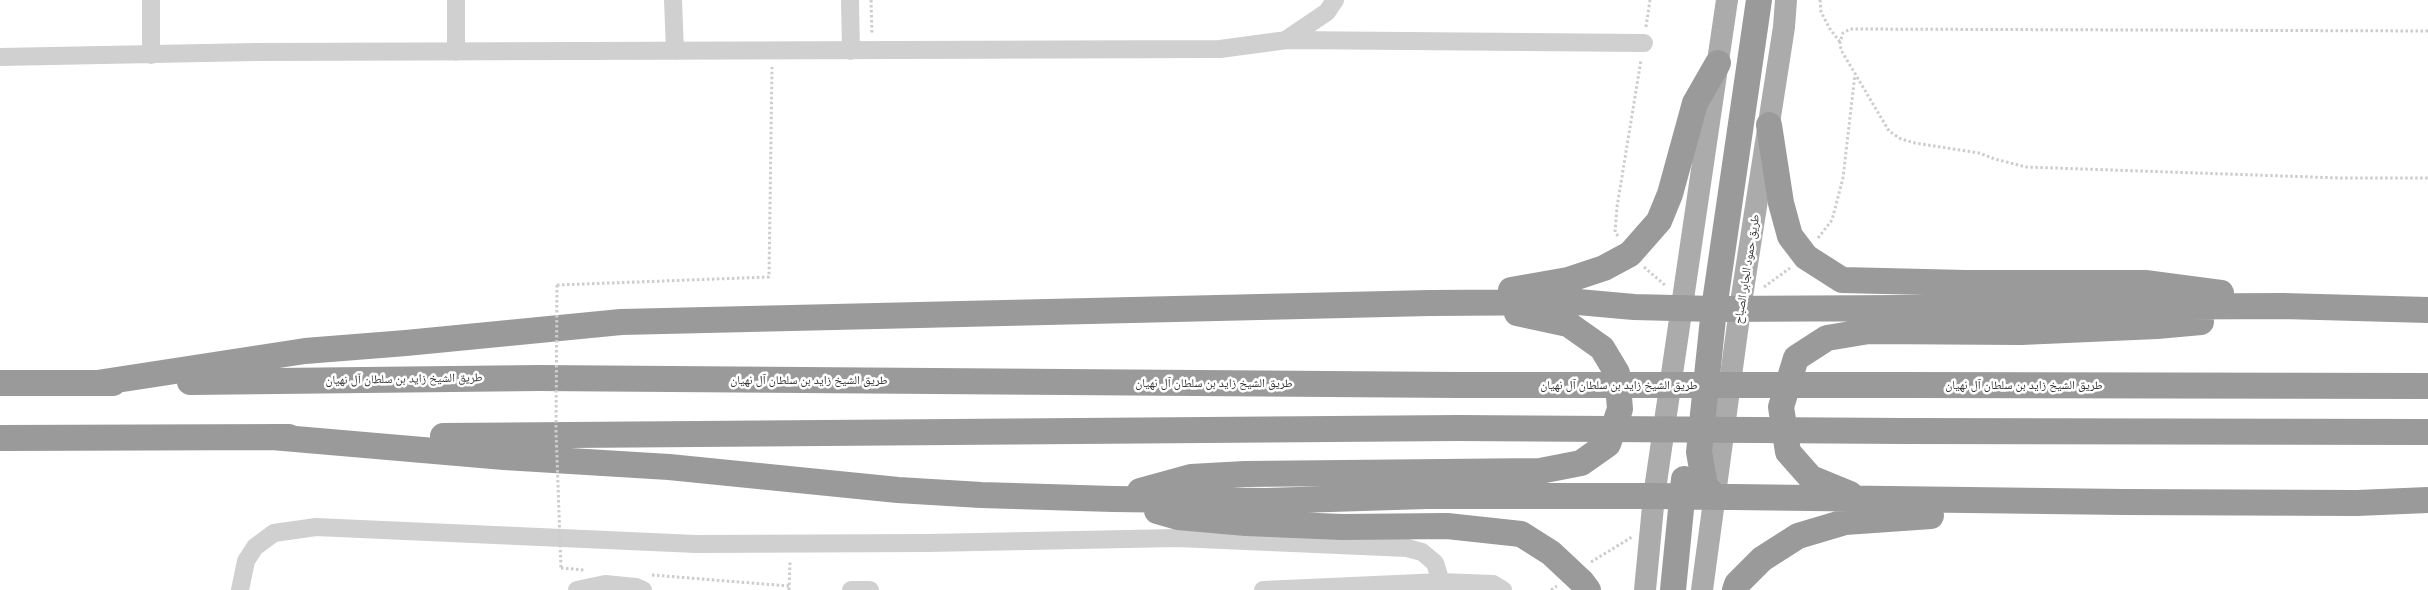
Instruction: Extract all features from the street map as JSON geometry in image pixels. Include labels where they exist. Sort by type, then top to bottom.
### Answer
[{"type":"highway","points":[[1715,497],[1705,486],[1699,452],[1714,309],[1759,0]]},
{"type":"highway","points":[[1430,303],[1568,280],[1604,268],[1630,254],[1659,221],[1670,194],[1695,103],[1718,63]]},
{"type":"highway","points":[[1770,125],[1781,203],[1790,236],[1806,257],[1842,280],[2146,284],[2227,293],[2283,306]]},
{"type":"highway","points":[[97,383],[305,351],[621,322],[1430,303],[1578,302],[1714,309],[2283,306],[2428,310]]},
{"type":"highway","points":[[1113,499],[1158,485],[1200,476],[1540,471],[1581,463],[1608,444],[1620,409],[1618,373],[1602,348],[1568,324],[1470,304]]},
{"type":"highway","points":[[1864,500],[1811,478],[1788,452],[1781,407],[1796,358],[1827,338],[1869,331],[2021,332],[2157,326],[2222,320],[2283,306]]},
{"type":"highway","points":[[1673,590],[1696,342],[1683,308]]},
{"type":"highway","name":"طريق الشيخ زايد بن سلطان آل نهيان","points":[[0,383],[539,378],[1459,385],[2428,386]]},
{"type":"highway","points":[[0,438],[1458,428],[2428,432]]},
{"type":"highway","points":[[272,437],[504,457],[669,468],[898,490],[981,495],[1113,499],[1266,501],[1426,496],[1654,496],[2124,502],[2357,503],[2428,500]]},
{"type":"highway","points":[[1113,499],[1178,517],[1246,523],[1342,527],[1447,526],[1520,534],[1551,553],[1580,582]]},
{"type":"highway","points":[[2401,500],[2428,504]]},
{"type":"highway","points":[[1735,590],[1737,584],[1762,559],[1798,536],[1845,522],[2124,502]]},
{"type":"main road","points":[[1645,590],[1654,496],[1727,0]]},
{"type":"main road","name":"طريق حمود الجابر الصباح","points":[[1702,590],[1740,309],[1770,125],[1786,0]]},
{"type":"street","points":[[151,0],[151,55]]},
{"type":"street","points":[[456,0],[456,52]]},
{"type":"street","points":[[672,0],[675,51]]},
{"type":"street","points":[[850,0],[851,51]]},
{"type":"street","points":[[1287,40],[1327,12],[1335,0]]},
{"type":"street","points":[[0,57],[256,52],[1220,49],[1287,40],[1644,43]]},
{"type":"street","points":[[240,590],[246,561],[255,547],[274,533],[316,527],[696,544],[790,545],[1176,538],[1407,548],[1422,552],[1435,563],[1432,585]]},
{"type":"street","points":[[577,590],[604,584],[636,587],[646,583]]},
{"type":"street","points":[[1263,590],[1493,584],[1503,590]]},
{"type":"street","points":[[851,590],[870,590]]},
{"type":"path","points":[[871,0],[872,51]]},
{"type":"path","points":[[1650,0],[1615,232],[1630,254],[1666,287]]},
{"type":"path","points":[[1820,0],[1821,12],[1830,30],[1840,42]]},
{"type":"path","points":[[2428,31],[1850,29],[1843,33],[1840,42],[1841,50],[1889,131],[1901,139],[1979,153],[2026,167],[2340,178],[2428,178]]},
{"type":"path","points":[[591,571],[561,568],[556,430],[557,286],[769,277],[772,51]]},
{"type":"path","points":[[1764,287],[1806,257],[1832,220],[1843,178],[1855,74]]},
{"type":"path","points":[[1551,590],[1580,582],[1628,538],[1650,535]]},
{"type":"path","points":[[646,583],[789,588],[790,545]]}]
